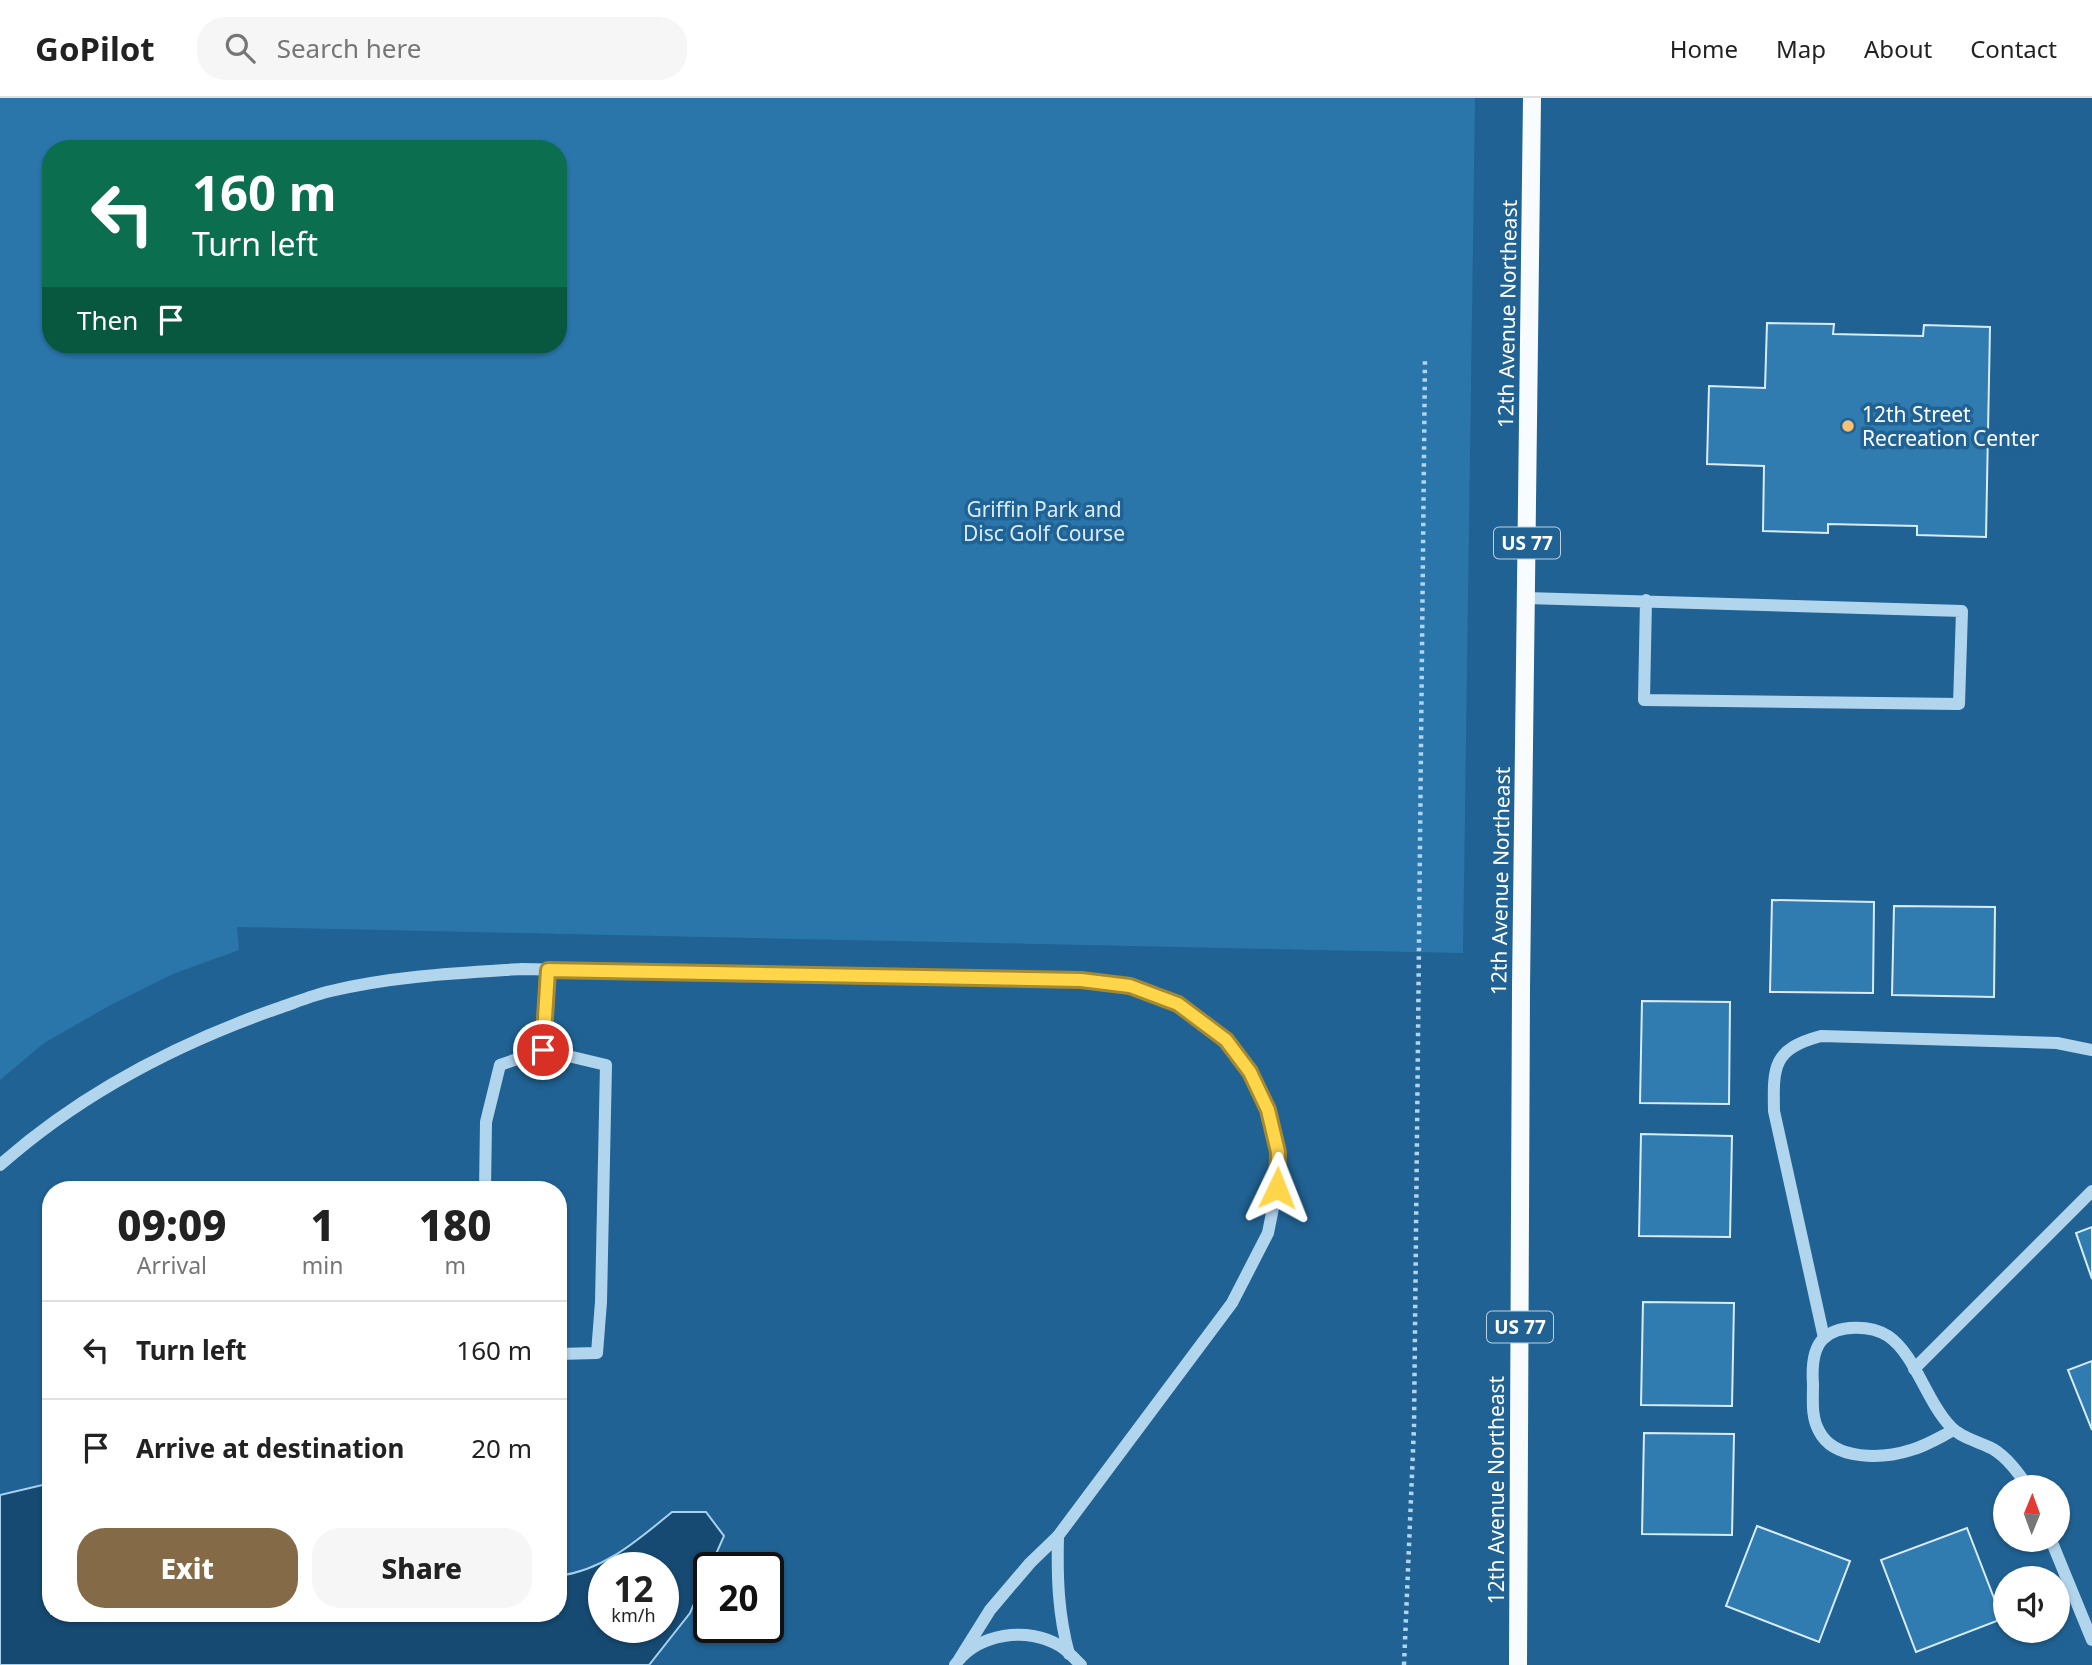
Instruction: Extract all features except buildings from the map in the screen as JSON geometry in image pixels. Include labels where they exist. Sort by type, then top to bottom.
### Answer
[{"type":"main road","name":"12th Avenue Northeast","points":[[1518,1665],[1521,1002],[1532,98]]},
{"type":"street","points":[[1526,598],[1646,600],[1962,611],[1959,704],[1644,700],[1646,600]]},
{"type":"street","points":[[543,1050],[548,970]]},
{"type":"street","points":[[0,1165],[61,1115],[172,1052],[223,1028],[330,991],[443,974],[548,970],[1081,980],[1130,986],[1178,1004],[1226,1040],[1250,1072],[1268,1110],[1278,1152],[1277,1188],[1268,1233],[1232,1303],[1058,1536],[1030,1563],[990,1610],[957,1661]]},
{"type":"street","points":[[1824,1338],[1774,1111],[1773,1076],[1782,1055],[1799,1042],[1821,1036],[2057,1043],[2092,1050]]},
{"type":"street","points":[[485,1181],[486,1122],[500,1065],[543,1050],[606,1065],[601,1302],[597,1353],[567,1354]]},
{"type":"street","points":[[1914,1369],[2092,1191]]},
{"type":"street","points":[[1954,1430],[1920,1447],[1888,1455],[1841,1451],[1819,1432],[1814,1416],[1812,1368],[1816,1350],[1824,1338],[1855,1326],[1887,1335],[1914,1369],[1936,1410],[1954,1430],[1996,1451],[2020,1475]]},
{"type":"street","points":[[1058,1536],[1057,1587],[1061,1627],[1069,1654]]},
{"type":"street","points":[[2056,1552],[2092,1640]]},
{"type":"street","points":[[957,1661],[982,1642],[1008,1635],[1035,1636],[1060,1646],[1081,1665]]},
{"type":"path","points":[[1404,1665],[1414,1427],[1424,358]]},
{"type":"green space","name":"Griffin Park and Disc Golf Course","points":[[0,98],[1475,98],[1463,953],[237,927],[239,950],[173,974],[44,1043],[0,1080]]},
{"type":"shaded area","points":[[42,1485],[42,1622],[567,1622],[567,1574],[588,1569],[588,1643],[666,1643],[649,1665],[0,1665],[0,1495]]},
{"type":"shaded area","points":[[672,1512],[706,1512],[724,1536],[717,1552],[693,1552],[693,1606],[679,1627],[679,1552],[620,1552]]},
{"type":"place","name":"12th Street Recreation Center","points":[[1848,426]]},
{"type":"route","points":[[543,1050],[548,970],[1081,980],[1130,986],[1178,1004],[1226,1040],[1250,1072],[1268,1110],[1278,1152],[1277,1188]]}]
